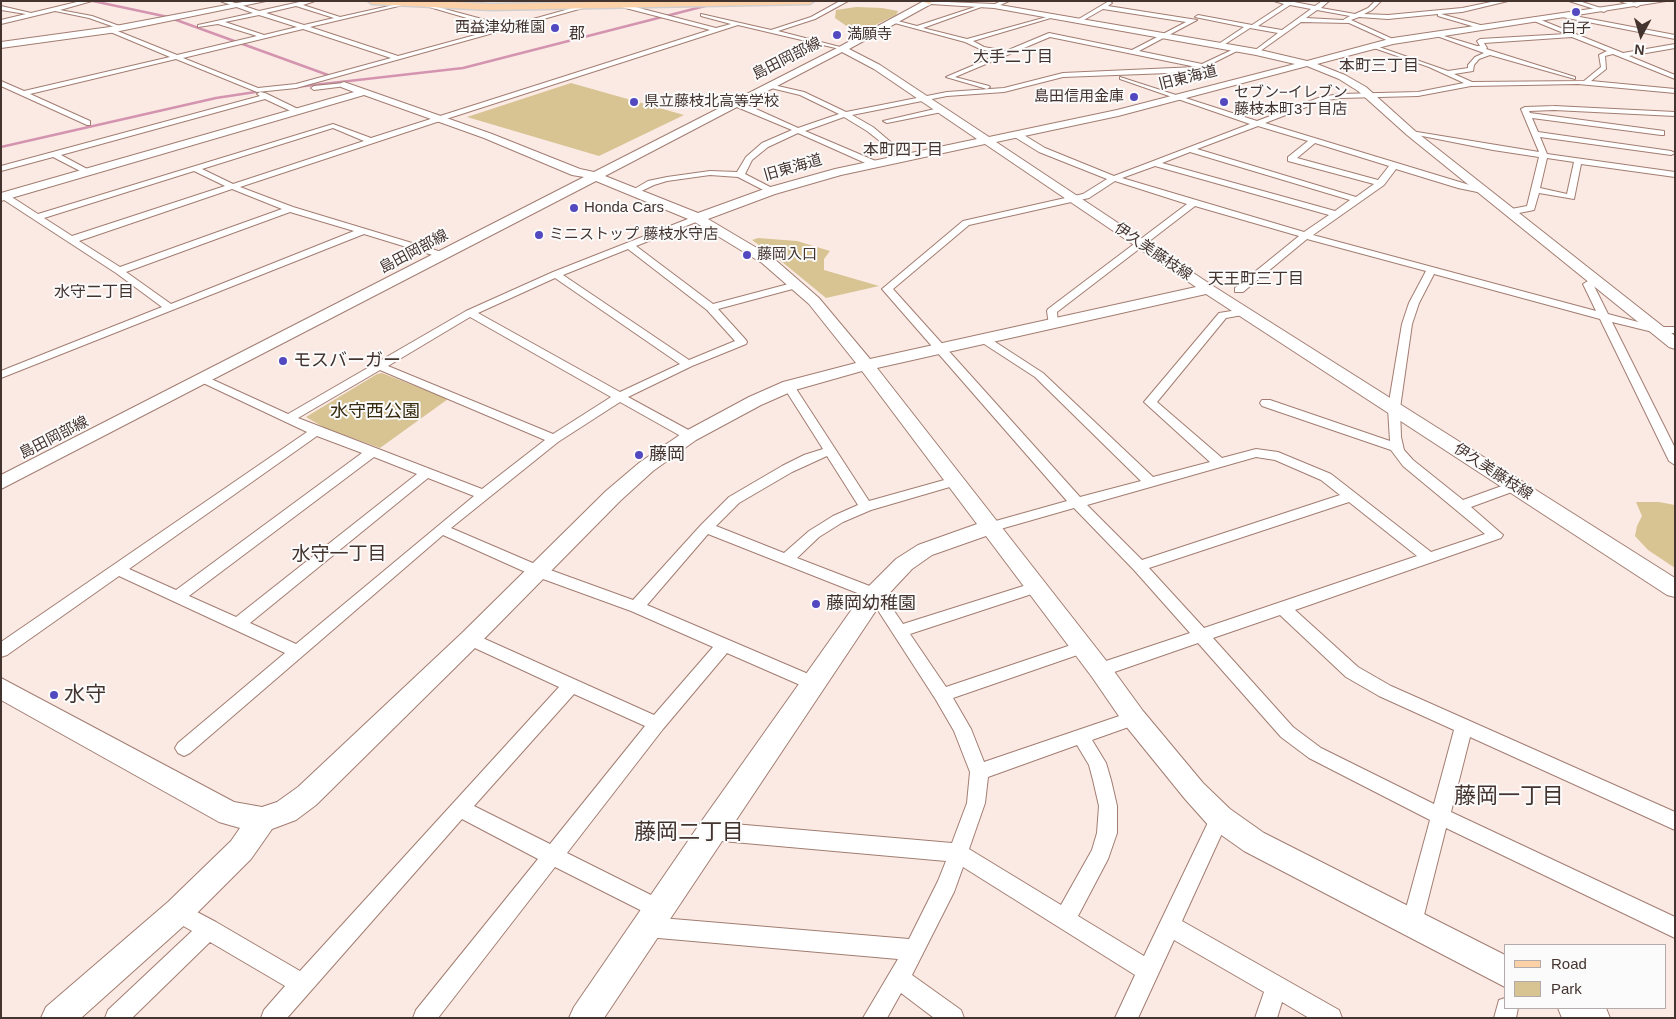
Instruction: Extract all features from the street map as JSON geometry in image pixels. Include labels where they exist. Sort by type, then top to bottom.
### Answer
[{"type":"main road","points":[[372,1],[490,7],[810,1]]},
{"type":"street","points":[[1,22],[89,1]]},
{"type":"street","points":[[223,1],[398,58]]},
{"type":"street","points":[[1,45],[123,28],[262,1]]},
{"type":"street","points":[[200,26],[312,1]]},
{"type":"street","points":[[605,1],[715,30]]},
{"type":"street","points":[[616,5],[626,1]]},
{"type":"street","points":[[770,32],[819,15],[845,1]]},
{"type":"street","points":[[703,15],[842,49],[930,1],[982,5],[1080,20],[1256,52],[1309,64],[1348,80],[1370,95],[1411,133],[1675,344]]},
{"type":"street","points":[[994,6],[1006,1]]},
{"type":"street","points":[[1080,20],[1112,1]]},
{"type":"street","points":[[1277,1],[1358,15],[1388,17],[1476,8],[1505,1]]},
{"type":"street","points":[[1256,52],[1326,1]]},
{"type":"street","points":[[1348,22],[1346,20],[1358,15],[1378,1]]},
{"type":"street","points":[[1572,1],[1604,10]]},
{"type":"street","points":[[1622,1],[1637,5]]},
{"type":"street","name":"旧東海道","points":[[698,218],[772,191],[875,164],[1182,97],[1393,41],[1662,1]]},
{"type":"street","points":[[1219,46],[1289,3]]},
{"type":"street","points":[[22,94],[405,4]]},
{"type":"street","points":[[296,5],[340,18]]},
{"type":"street","points":[[428,5],[509,28]]},
{"type":"street","points":[[918,27],[982,5]]},
{"type":"street","points":[[298,111],[260,94],[297,88],[324,78],[587,6]]},
{"type":"street","points":[[1130,11],[1137,6]]},
{"type":"street","points":[[1103,7],[1192,21]]},
{"type":"street","points":[[1,8],[33,14]]},
{"type":"street","points":[[52,10],[90,17],[123,28]]},
{"type":"street","points":[[1432,12],[1482,27]]},
{"type":"street","points":[[819,15],[828,16]]},
{"type":"street","points":[[967,40],[1052,16]]},
{"type":"street","points":[[1564,16],[1675,37]]},
{"type":"street","points":[[1133,52],[1201,17],[1283,32]]},
{"type":"street","points":[[1301,20],[1348,22],[1393,41]]},
{"type":"street","points":[[1536,20],[1675,77]]},
{"type":"street","points":[[218,22],[263,36]]},
{"type":"street","points":[[894,22],[967,40],[982,48],[1007,54]]},
{"type":"street","points":[[72,240],[440,118],[736,24]]},
{"type":"street","points":[[110,30],[257,90],[344,85],[440,118],[576,172],[594,176],[698,218],[767,260],[814,301],[866,365],[1083,647],[1134,718],[1194,791],[1220,818],[1254,842],[1504,971]]},
{"type":"street","points":[[1436,34],[1490,53],[1586,82]]},
{"type":"street","points":[[1004,90],[949,77],[1049,35],[1203,66]]},
{"type":"street","points":[[1477,48],[1484,48],[1480,41],[1576,36]]},
{"type":"street","points":[[1624,55],[1675,46]]},
{"type":"street","points":[[1374,47],[1447,73],[1471,84]]},
{"type":"street","name":"島田岡部線","points":[[1,483],[205,380],[594,176],[842,49]]},
{"type":"street","name":"伊久美藤枝線","points":[[842,49],[858,56],[1208,289],[1675,589]]},
{"type":"street","points":[[740,175],[749,159],[765,145],[799,130],[845,114],[947,94],[1004,90],[1063,75],[1184,72],[1195,70],[1238,49]]},
{"type":"street","points":[[1586,82],[1604,68],[1602,55],[1615,51]]},
{"type":"street","points":[[1447,73],[1471,70],[1471,65],[1477,58],[1490,53]]},
{"type":"street","points":[[1110,75],[1182,97],[1256,123],[1458,185],[1482,190]]},
{"type":"street","points":[[1675,91],[1586,82],[1471,84],[1418,94],[1321,99],[1113,178],[1086,196],[966,223],[887,289],[1077,503],[1139,566],[1287,732],[1315,753],[1440,816],[1675,928]]},
{"type":"street","points":[[1,83],[87,123]]},
{"type":"street","points":[[770,86],[802,93],[845,114],[870,129],[904,158]]},
{"type":"street","points":[[1,92],[12,89]]},
{"type":"street","points":[[3,196],[365,92]]},
{"type":"street","points":[[1,169],[265,97]]},
{"type":"street","points":[[734,104],[799,130],[875,164]]},
{"type":"street","points":[[1509,212],[1531,208],[1544,156],[1525,109],[1540,108],[1661,133]]},
{"type":"street","points":[[887,121],[939,110]]},
{"type":"street","points":[[1661,133],[1675,114]]},
{"type":"street","points":[[1527,115],[1661,133]]},
{"type":"street","points":[[37,217],[333,126],[372,141]]},
{"type":"street","points":[[1411,133],[1544,156],[1675,175]]},
{"type":"street","points":[[1535,134],[1661,133]]},
{"type":"street","points":[[1661,133],[1675,162]]},
{"type":"street","points":[[1016,134],[1056,156],[1113,178],[1194,203],[1432,271],[1657,330],[1675,330]]},
{"type":"street","points":[[1314,140],[1291,159],[1381,183]]},
{"type":"street","points":[[1188,149],[1355,199]]},
{"type":"street","points":[[54,155],[86,172]]},
{"type":"street","points":[[1536,190],[1571,197],[1578,160]]},
{"type":"street","points":[[1154,163],[1336,214]]},
{"type":"street","points":[[1239,290],[1305,236],[1355,199],[1381,183],[1394,165]]},
{"type":"street","points":[[194,168],[231,186],[290,210],[442,255]]},
{"type":"street","points":[[633,192],[667,178],[710,173],[740,175],[772,191]]},
{"type":"street","points":[[3,196],[119,271],[169,307]]},
{"type":"street","points":[[1053,323],[1052,312],[1194,203]]},
{"type":"street","points":[[119,271],[290,210]]},
{"type":"street","points":[[290,418],[470,313],[556,274],[698,218]]},
{"type":"street","points":[[1,375],[360,232]]},
{"type":"street","points":[[184,748],[442,529],[554,439],[620,396],[688,364],[742,342],[711,308],[630,246]]},
{"type":"street","points":[[1100,670],[1496,535],[1408,463],[1398,448],[1395,437],[1394,408],[1407,324],[1414,303],[1432,271]]},
{"type":"street","points":[[556,274],[688,364]]},
{"type":"street","points":[[1598,283],[1588,284],[1675,461]]},
{"type":"street","points":[[711,308],[796,284]]},
{"type":"street","points":[[1,688],[229,813],[262,820],[286,811],[307,796],[470,639],[613,496],[646,467],[690,436],[756,400],[789,386],[866,365],[982,338],[1208,289]]},
{"type":"street","points":[[1219,462],[1150,402],[1223,315],[1244,312]]},
{"type":"street","points":[[470,313],[690,436]]},
{"type":"street","points":[[982,338],[1039,375],[1150,482]]},
{"type":"street","points":[[379,366],[554,439]]},
{"type":"street","points":[[205,380],[316,431],[485,495]]},
{"type":"street","points":[[789,386],[866,507]]},
{"type":"street","points":[[1266,403],[1398,448]]},
{"type":"street","points":[[1,651],[316,431]]},
{"type":"street","points":[[636,607],[706,528],[734,500],[762,482],[809,458],[830,451]]},
{"type":"street","points":[[177,597],[372,453]]},
{"type":"street","points":[[585,1018],[711,831],[875,594],[904,564],[925,550],[990,527],[1219,462],[1256,454],[1278,456],[1326,477],[1428,558]]},
{"type":"street","points":[[237,625],[428,472]]},
{"type":"street","points":[[786,560],[814,534],[838,520],[866,507],[955,480]]},
{"type":"street","points":[[1461,506],[1515,486]]},
{"type":"street","points":[[1139,566],[1349,497]]},
{"type":"street","points":[[706,528],[875,594],[942,695],[962,729],[979,772],[976,803],[947,885],[915,950],[874,1018]]},
{"type":"street","points":[[442,529],[537,571],[636,607],[814,684]]},
{"type":"street","points":[[119,570],[298,652]]},
{"type":"street","points":[[900,631],[1036,587]]},
{"type":"street","points":[[1282,607],[1352,672],[1385,691],[1675,821]]},
{"type":"street","points":[[470,639],[657,724]]},
{"type":"street","points":[[424,1018],[657,724],[724,645]]},
{"type":"street","points":[[942,695],[1083,647]]},
{"type":"street","points":[[272,1018],[571,685]]},
{"type":"street","points":[[979,772],[1134,718]]},
{"type":"street","points":[[1412,923],[1464,726]]},
{"type":"street","points":[[1065,919],[1101,852],[1107,833],[1108,806],[1102,780],[1097,763],[1081,737]]},
{"type":"street","points":[[460,809],[552,856],[652,918],[915,950]]},
{"type":"street","points":[[1126,1018],[1220,818]]},
{"type":"street","points":[[57,1018],[178,912],[241,850],[262,820]]},
{"type":"street","points":[[711,831],[958,853],[1149,972]]},
{"type":"street","points":[[178,912],[302,984]]},
{"type":"street","points":[[1170,926],[1331,1018]]},
{"type":"street","points":[[116,1018],[209,929]]},
{"type":"street","points":[[899,978],[953,1018]]},
{"type":"street","points":[[1266,1018],[1277,987]]},
{"type":"street","points":[[1576,1009],[1594,1018]]},
{"type":"green space","points":[[856,7],[898,11],[896,15],[867,29],[848,27],[835,18],[836,10]]},
{"type":"green space","points":[[571,83],[684,115],[599,156],[467,117]]},
{"type":"green space","points":[[758,238],[797,241],[830,251],[824,259],[824,270],[879,286],[826,298],[752,240]]},
{"type":"green space","name":"水守西公園","points":[[382,373],[448,399],[380,448],[325,428],[306,417],[377,374]]},
{"type":"green space","points":[[1636,502],[1659,502],[1675,505],[1675,568],[1648,550],[1635,536],[1642,516]]},
{"type":"waterway","points":[[93,1],[168,17],[328,75]]},
{"type":"waterway","points":[[296,87],[463,68],[709,5]]},
{"type":"waterway","points":[[1,147],[216,98],[262,91]]},
{"type":"place","name":"白子","points":[[1576,12]]},
{"type":"place","name":"西益津幼稚園","points":[[555,28]]},
{"type":"place","name":"満願寺","points":[[837,35]]},
{"type":"place","name":"島田信用金庫","points":[[1134,97]]},
{"type":"place","name":"県立藤枝北高等学校","points":[[634,102]]},
{"type":"place","name":"セブン−イレブン 藤枝本町3丁目店","points":[[1224,102]]},
{"type":"place","name":"Honda Cars","points":[[574,208]]},
{"type":"place","name":"ミニストップ 藤枝水守店","points":[[539,235]]},
{"type":"place","name":"藤岡入口","points":[[747,255]]},
{"type":"place","name":"モスバーガー","points":[[283,361]]},
{"type":"place","name":"藤岡","points":[[639,455]]},
{"type":"place","name":"藤岡幼稚園","points":[[816,604]]},
{"type":"place","name":"水守","points":[[54,695]]},
{"type":"district","name":"郡","points":[[577,35]]},
{"type":"district","name":"大手二丁目","points":[[1013,58]]},
{"type":"district","name":"本町三丁目","points":[[1379,67]]},
{"type":"district","name":"本町四丁目","points":[[903,151]]},
{"type":"district","name":"天王町三丁目","points":[[1256,280]]},
{"type":"district","name":"水守二丁目","points":[[94,293]]},
{"type":"district","name":"水守一丁目","points":[[339,555]]},
{"type":"district","name":"藤岡一丁目","points":[[1509,797]]},
{"type":"district","name":"藤岡二丁目","points":[[689,833]]}]
